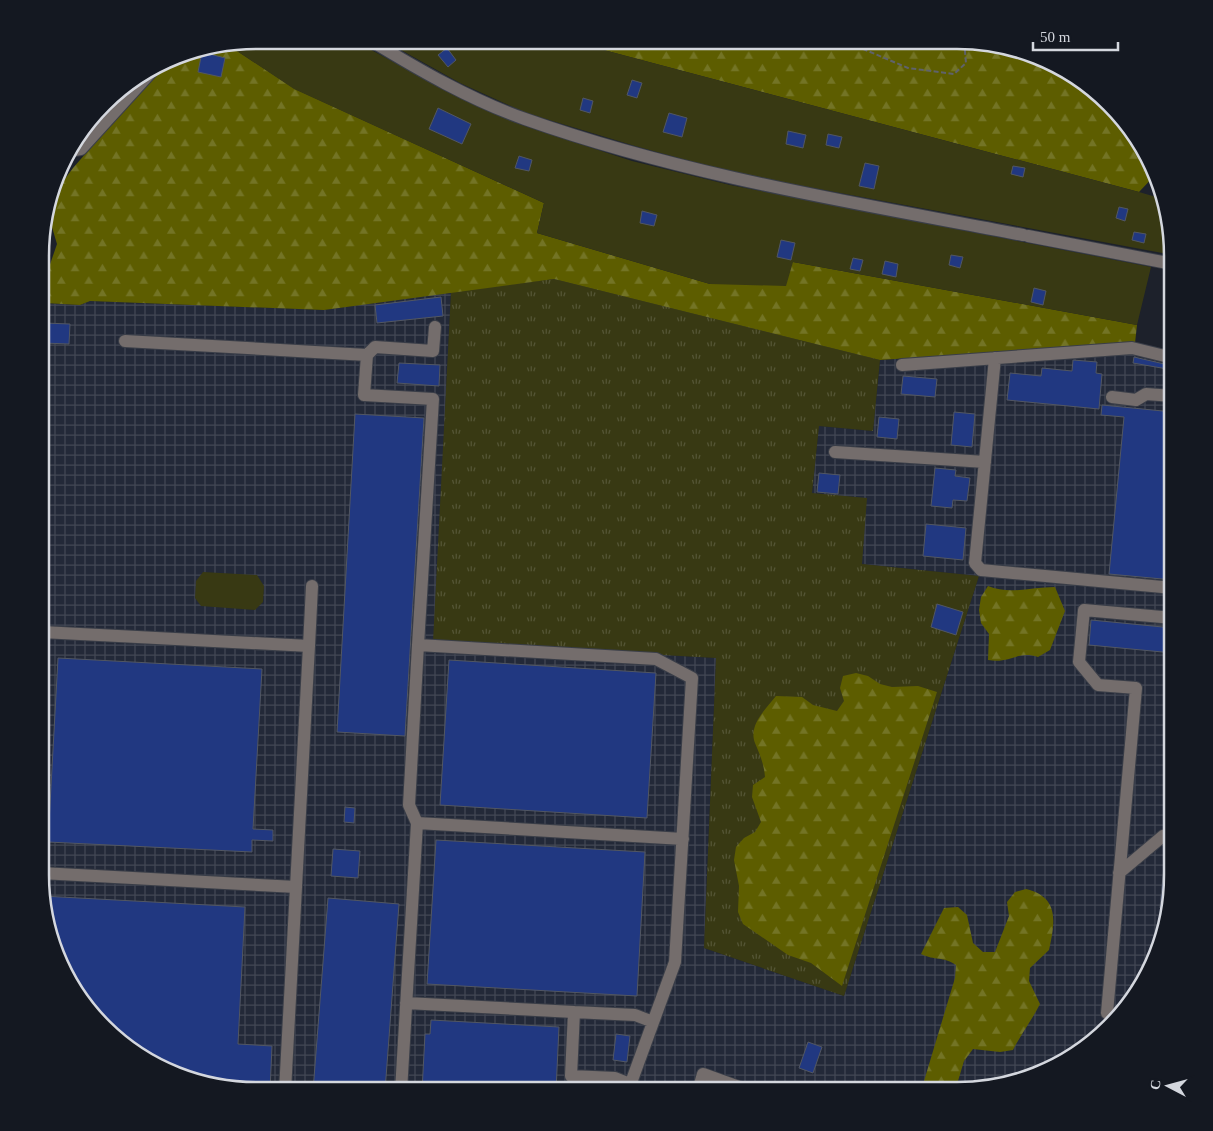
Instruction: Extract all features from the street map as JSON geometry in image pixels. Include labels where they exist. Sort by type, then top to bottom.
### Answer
[{"type":"street","points":[[386,49],[458,89],[524,119],[635,154],[733,179],[1164,262]]},
{"type":"street","points":[[78,149],[81,149],[139,85]]},
{"type":"street","points":[[402,1082],[417,823],[409,805],[433,399],[364,395],[367,355],[375,347],[433,351],[435,328]]},
{"type":"street","points":[[125,341],[367,355]]},
{"type":"street","points":[[902,364],[1132,348],[1164,356]]},
{"type":"street","points":[[995,358],[975,563],[981,570],[1164,587]]},
{"type":"street","points":[[1112,397],[1136,400],[1146,394],[1164,395]]},
{"type":"street","points":[[834,452],[985,462]]},
{"type":"street","points":[[285,1082],[312,586]]},
{"type":"street","points":[[1111,1015],[1107,1013],[1136,688],[1098,685],[1078,662],[1084,610],[1164,617]]},
{"type":"street","points":[[49,632],[309,646]]},
{"type":"street","points":[[418,645],[656,660],[692,678],[676,962],[631,1082]]},
{"type":"street","points":[[417,823],[683,839]]},
{"type":"street","points":[[1120,872],[1164,836]]},
{"type":"street","points":[[49,873],[296,887]]},
{"type":"street","points":[[406,1003],[635,1015],[653,1022]]},
{"type":"street","points":[[574,1012],[571,1076],[615,1078],[621,1082]]},
{"type":"street","points":[[701,1082],[703,1074],[725,1082]]},
{"type":"path","points":[[863,49],[908,68],[954,74],[966,63],[965,49]]},
{"type":"shaded area","points":[[451,292],[434,642],[716,658],[704,948],[844,996],[979,576],[861,564],[812,493],[819,426],[873,431],[880,360],[1135,343],[1164,349],[1164,889],[1160,916],[1149,955],[1137,979],[1104,1022],[1061,1055],[1037,1067],[998,1078],[971,1082],[242,1082],[215,1078],[176,1067],[152,1055],[109,1022],[76,979],[64,955],[53,916],[49,889],[49,303],[80,305],[90,301],[324,310]]},
{"type":"green space","points":[[370,49],[458,97],[522,125],[632,161],[730,185],[1151,267],[1137,325],[793,262],[786,286],[710,284],[537,233],[544,203],[294,89],[235,50]]},
{"type":"green space","points":[[399,49],[600,49],[1139,192],[1155,197],[1162,228],[1164,253],[733,173],[526,113],[460,83]]},
{"type":"green space","points":[[600,49],[971,49],[1011,56],[1037,64],[1061,76],[1104,109],[1137,152],[1149,176],[1150,180],[1139,192]]},
{"type":"green space","points":[[236,50],[295,89],[544,203],[537,233],[710,284],[793,262],[1137,325],[1135,343],[880,360],[554,279],[324,310],[90,301],[80,305],[49,303],[49,267],[57,244],[51,225],[53,215],[62,183],[155,75],[176,64],[202,56]]},
{"type":"green space","points":[[554,279],[880,360],[873,431],[819,426],[812,493],[867,498],[862,564],[979,576],[844,996],[704,948],[716,658],[433,642],[451,292]]},
{"type":"green space","points":[[203,572],[257,575],[264,586],[263,602],[255,610],[201,606],[195,598],[196,581]]},
{"type":"green space","points":[[988,586],[1004,590],[1055,587],[1065,611],[1050,650],[1038,657],[1025,655],[996,661],[988,660],[989,634],[981,623],[979,610],[981,597]]},
{"type":"green space","points":[[856,673],[868,676],[880,684],[892,687],[918,686],[937,692],[842,986],[811,963],[788,955],[743,924],[738,912],[739,886],[734,860],[736,847],[744,838],[755,832],[761,822],[752,797],[753,785],[765,777],[763,764],[753,736],[759,718],[776,696],[802,697],[813,705],[837,711],[844,701],[840,688],[843,676]]},
{"type":"green space","points":[[1026,889],[1037,893],[1045,898],[1052,912],[1053,930],[1049,950],[1030,968],[1029,981],[1040,1004],[1013,1050],[1000,1052],[973,1049],[964,1061],[958,1082],[924,1082],[955,978],[956,965],[947,960],[921,954],[944,908],[958,907],[967,915],[973,943],[983,952],[995,952],[1009,916],[1007,902],[1015,892]]},
{"type":"building","points":[[448,49],[456,60],[448,67],[438,55]]},
{"type":"building","points":[[210,54],[225,58],[221,77],[198,72],[201,56]]},
{"type":"building","points":[[632,80],[642,83],[637,98],[627,95]]},
{"type":"building","points":[[583,98],[593,101],[590,113],[580,110]]},
{"type":"building","points":[[438,108],[471,124],[462,144],[429,129]]},
{"type":"building","points":[[669,113],[687,118],[682,137],[663,132]]},
{"type":"building","points":[[788,131],[806,135],[803,148],[786,144]]},
{"type":"building","points":[[828,134],[842,137],[839,148],[826,145]]},
{"type":"building","points":[[519,156],[532,160],[529,171],[515,168]]},
{"type":"building","points":[[865,163],[879,166],[874,189],[859,186]]},
{"type":"building","points":[[1013,166],[1025,168],[1023,177],[1011,174]]},
{"type":"building","points":[[1119,207],[1128,209],[1125,221],[1116,218]]},
{"type":"building","points":[[642,211],[657,215],[654,226],[640,223]]},
{"type":"building","points":[[1134,232],[1146,234],[1144,243],[1132,240]]},
{"type":"building","points":[[781,240],[795,243],[791,260],[777,257]]},
{"type":"building","points":[[951,255],[963,257],[960,268],[949,265]]},
{"type":"building","points":[[853,258],[863,260],[860,271],[850,269]]},
{"type":"building","points":[[885,261],[898,264],[896,277],[882,274]]},
{"type":"building","points":[[1034,288],[1046,291],[1043,305],[1031,302]]},
{"type":"building","points":[[441,297],[443,316],[377,323],[375,305]]},
{"type":"building","points":[[49,323],[70,324],[69,344],[49,343]]},
{"type":"building","points":[[1134,357],[1164,364],[1164,368],[1133,363]]},
{"type":"building","points":[[1073,360],[1097,362],[1096,373],[1102,374],[1099,409],[1007,400],[1010,373],[1041,376],[1042,368],[1072,371]]},
{"type":"building","points":[[399,363],[440,365],[439,386],[397,383]]},
{"type":"building","points":[[903,376],[937,379],[935,397],[901,394]]},
{"type":"building","points":[[1102,405],[1164,411],[1164,579],[1109,574],[1124,417],[1101,415]]},
{"type":"building","points":[[954,412],[975,414],[972,447],[951,445]]},
{"type":"building","points":[[355,414],[424,418],[405,736],[337,732]]},
{"type":"building","points":[[879,417],[899,419],[897,439],[877,437]]},
{"type":"building","points":[[935,468],[956,470],[955,476],[970,478],[967,501],[953,500],[952,508],[931,506]]},
{"type":"building","points":[[819,473],[840,475],[838,494],[817,492]]},
{"type":"building","points":[[926,524],[966,528],[963,560],[923,556]]},
{"type":"building","points":[[937,604],[963,612],[956,635],[931,627]]},
{"type":"building","points":[[1091,620],[1164,627],[1164,652],[1089,645]]},
{"type":"building","points":[[58,658],[262,669],[253,829],[273,830],[273,841],[252,840],[252,852],[49,842]]},
{"type":"building","points":[[449,660],[656,673],[647,818],[440,805]]},
{"type":"building","points":[[345,807],[355,808],[354,823],[344,822]]},
{"type":"building","points":[[436,840],[645,852],[637,996],[427,984]]},
{"type":"building","points":[[333,849],[360,851],[358,878],[331,876]]},
{"type":"building","points":[[1164,865],[1164,889],[1160,908]]},
{"type":"building","points":[[50,896],[245,907],[238,1044],[272,1046],[270,1082],[242,1082],[215,1078],[176,1067],[152,1055],[109,1022],[76,979],[64,955],[56,929]]},
{"type":"building","points":[[328,898],[399,904],[386,1082],[314,1082]]},
{"type":"building","points":[[431,1020],[559,1027],[556,1082],[422,1082],[425,1034],[430,1034]]},
{"type":"building","points":[[616,1034],[630,1036],[627,1062],[613,1060]]},
{"type":"building","points":[[808,1042],[822,1047],[813,1073],[799,1068]]}]
